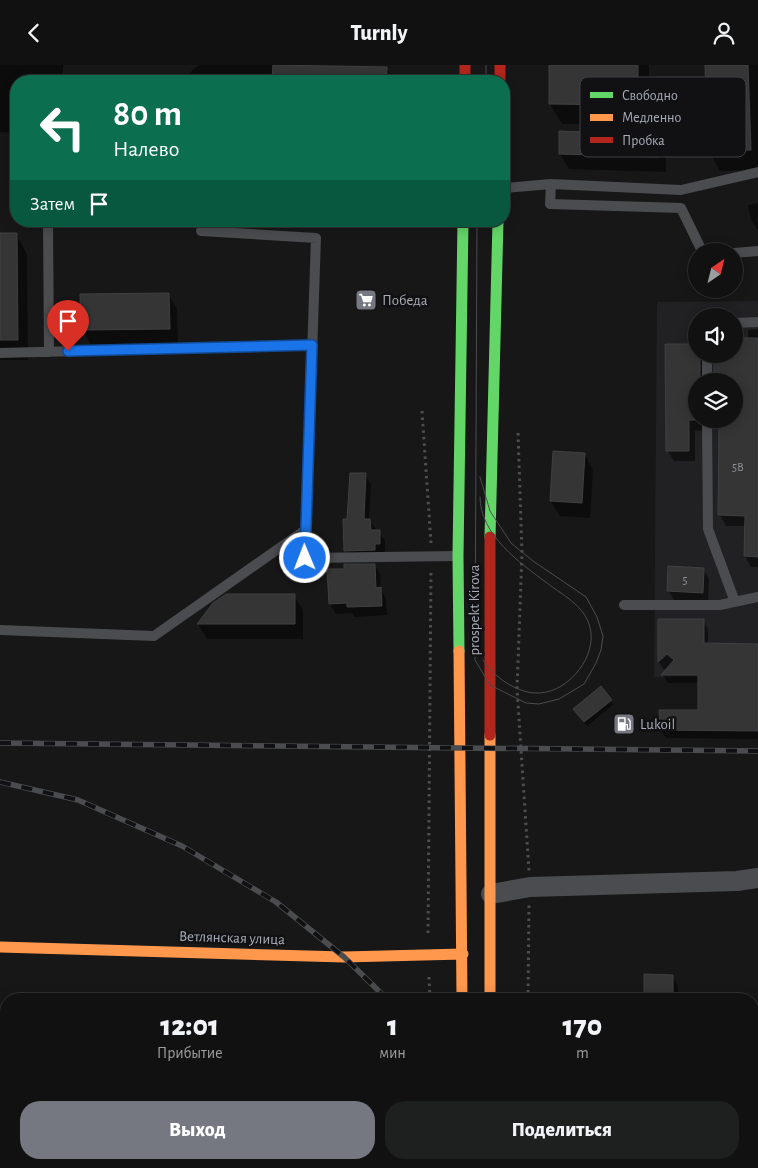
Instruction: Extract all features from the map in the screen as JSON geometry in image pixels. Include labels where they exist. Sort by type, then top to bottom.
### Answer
[{"type":"main road","name":"prospekt Kirova","points":[[462,993],[458,556],[463,227]]},
{"type":"main road","name":"prospekt Kirova","points":[[490,993],[490,551],[498,227]]},
{"type":"main road","name":"Ветлянская улица","points":[[0,947],[344,957],[463,954]]},
{"type":"street","points":[[491,893],[530,887],[737,881],[758,878]]},
{"type":"lane","points":[[510,188],[551,185],[681,190],[758,171]]},
{"type":"lane","points":[[551,185],[550,204],[681,207],[698,243]]},
{"type":"lane","points":[[48,227],[49,352]]},
{"type":"lane","points":[[201,231],[316,238],[305,558],[458,556]]},
{"type":"lane","points":[[743,252],[758,251]]},
{"type":"lane","points":[[743,323],[758,322]]},
{"type":"lane","points":[[0,353],[312,345]]},
{"type":"lane","points":[[707,428],[708,529],[735,602]]},
{"type":"lane","points":[[0,630],[154,636],[305,530]]},
{"type":"lane","points":[[624,605],[720,605],[758,597]]},
{"type":"path","points":[[422,411],[432,557],[428,956],[430,993]]},
{"type":"path","points":[[518,433],[522,553],[517,689],[530,887],[528,993]]},
{"type":"shaded area","points":[[758,301],[758,678],[654,677],[657,302]]},
{"type":"building","points":[[273,65],[387,67],[387,75],[272,75]]},
{"type":"building","points":[[549,65],[638,65],[638,77],[580,77],[580,104],[549,104]]},
{"type":"building","points":[[705,65],[748,65],[751,150],[746,150],[746,77],[705,77]]},
{"type":"building","points":[[559,131],[580,132],[580,155],[559,154]]},
{"type":"building","points":[[0,233],[17,233],[18,340],[0,340]]},
{"type":"building","points":[[169,293],[170,329],[81,330],[80,294]]},
{"type":"building","points":[[743,338],[758,338],[758,557],[744,556],[745,516],[718,515],[719,428],[743,428],[743,373],[714,373],[714,363],[743,363]]},
{"type":"building","points":[[665,344],[688,344],[688,363],[700,363],[700,373],[688,373],[689,451],[666,451]]},
{"type":"building","points":[[553,451],[585,453],[582,503],[550,501]]},
{"type":"building","points":[[350,473],[366,473],[364,519],[370,519],[371,530],[380,530],[380,544],[375,544],[375,550],[344,551],[343,519],[347,519]]},
{"type":"building","points":[[344,564],[375,564],[376,588],[381,587],[382,606],[347,607],[347,603],[329,604],[327,569],[344,569]]},
{"type":"building","points":[[668,566],[704,568],[703,593],[667,591]]},
{"type":"building","points":[[226,594],[295,594],[295,624],[197,624],[213,603]]},
{"type":"building","points":[[658,619],[704,619],[704,643],[758,644],[758,731],[660,730],[659,710],[698,710],[698,675],[661,675],[674,660],[667,654],[658,662]]},
{"type":"building","points":[[601,686],[612,700],[584,722],[573,709]]},
{"type":"building","points":[[644,974],[673,975],[673,993],[644,993]]},
{"type":"tram line","points":[[486,65],[486,75]]},
{"type":"tram line","points":[[477,227],[475,660],[490,685],[526,703],[539,704],[559,699],[584,684],[596,663],[601,650],[603,636],[597,617],[586,597],[533,561],[511,543],[490,511],[480,477]]},
{"type":"tram line","points":[[480,497],[482,511],[494,536],[514,557],[581,609],[589,624],[591,633],[591,644],[583,665],[567,682],[546,692],[527,692],[512,686],[493,672],[483,660]]},
{"type":"railway","points":[[0,743],[758,751]]},
{"type":"railway","points":[[0,782],[78,800],[182,846],[276,902],[344,957],[381,993]]},
{"type":"traffic: fast","points":[[459,651],[458,556],[463,227]]},
{"type":"traffic: fast","points":[[490,537],[498,227]]},
{"type":"traffic: slow","points":[[459,651],[462,993]]},
{"type":"traffic: slow","points":[[490,735],[490,993]]},
{"type":"traffic: slow","points":[[0,947],[344,957],[463,954]]},
{"type":"traffic: jam","points":[[465,65],[465,75]]},
{"type":"traffic: jam","points":[[500,65],[500,75]]},
{"type":"traffic: jam","points":[[490,537],[490,735]]},
{"type":"place","name":"Победа","points":[[366,300]]},
{"type":"place","name":"Lukoil","points":[[624,724]]},
{"type":"route","points":[[68,351],[312,345],[305,558]]}]
